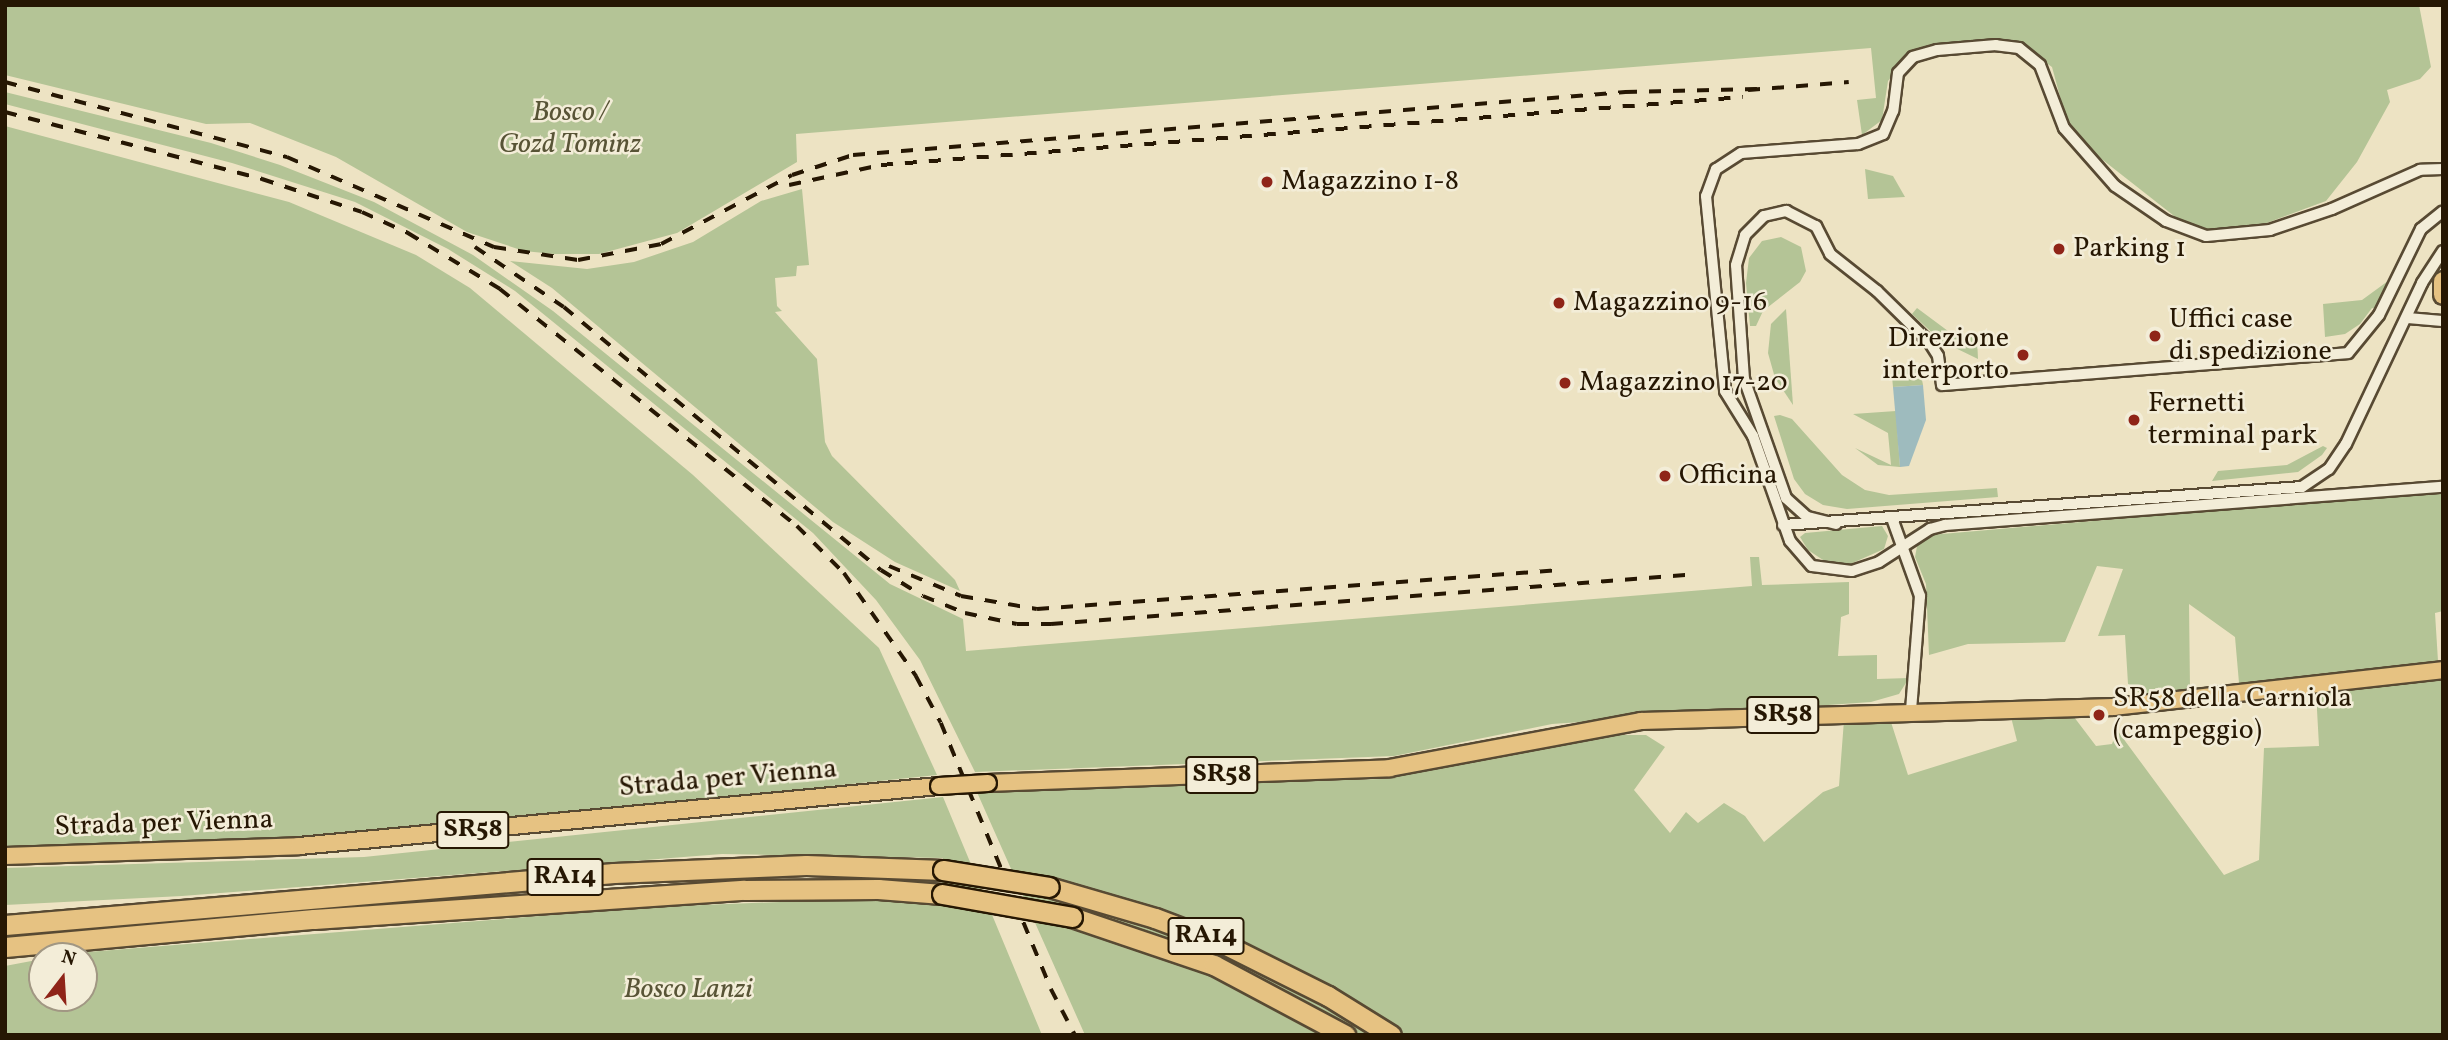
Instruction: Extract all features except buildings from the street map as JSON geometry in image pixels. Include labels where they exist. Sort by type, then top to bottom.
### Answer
[{"type":"highway","points":[[2443,281],[2443,292]]},
{"type":"highway","name":"RA14","points":[[76,917],[627,872],[806,865],[943,870],[1049,887],[1156,918],[1226,944],[1328,996],[1391,1035]]},
{"type":"highway","name":"RA14","points":[[106,938],[279,922],[744,890],[878,889],[942,894],[1072,917],[1214,965],[1345,1035]]},
{"type":"highway","points":[[5,918],[76,917]]},
{"type":"highway","points":[[5,925],[76,917]]},
{"type":"highway","points":[[5,947],[106,938]]},
{"type":"highway","points":[[5,959],[75,948],[106,938]]},
{"type":"main road","name":"SR58","points":[[1912,710],[2114,707],[2443,670]]},
{"type":"main road","name":"Strada per Vienna","points":[[5,856],[299,846],[939,786],[1358,770],[1455,757],[1641,721],[1912,710]]},
{"type":"street","points":[[2443,169],[2420,170],[2332,209],[2270,230],[2206,236],[2150,212],[2087,158],[2064,128],[2047,79],[2032,55],[1996,46],[1937,50],[1913,57],[1898,73],[1893,111],[1883,134],[1858,144],[1741,153],[1723,162],[1707,185],[1723,381],[1753,436],[1783,525],[1805,562],[1832,572],[1879,562],[1902,544],[1945,526],[2443,487]]},
{"type":"street","points":[[1836,524],[1807,517],[1786,498],[1744,379],[1736,265],[1745,235],[1764,216],[1786,211],[1816,226],[1830,254],[1877,291],[1930,343],[1938,356],[1942,385],[2348,353],[2379,314],[2421,229],[2443,211]]},
{"type":"street","points":[[1783,525],[1893,520],[2302,486],[2335,461],[2443,250]]},
{"type":"street","points":[[2407,318],[2443,321]]},
{"type":"street","points":[[1893,520],[1920,596],[1912,710]]},
{"type":"green space","name":"Bosco / Gozd Tominz","points":[[5,5],[2419,5],[2431,67],[2420,79],[2387,90],[2390,102],[2357,162],[2326,201],[2264,224],[2221,230],[2202,229],[2178,219],[2085,146],[2065,115],[2052,67],[2019,44],[1930,47],[1909,55],[1888,81],[1882,120],[1862,135],[1857,100],[1876,98],[1871,48],[796,134],[797,162],[677,233],[599,254],[554,254],[524,251],[467,232],[336,157],[250,123],[206,124],[5,75]]},
{"type":"green space","points":[[5,92],[211,143],[280,165],[374,202],[473,255],[553,311],[890,584],[963,619],[966,651],[1752,586],[1750,557],[1759,557],[1762,585],[1849,582],[1849,614],[1841,617],[1838,656],[1877,655],[1877,679],[1909,678],[1899,694],[1871,702],[1552,724],[1394,756],[975,772],[920,660],[876,600],[813,533],[515,291],[448,249],[355,202],[232,163],[5,104]]},
{"type":"green space","points":[[5,126],[289,202],[416,255],[470,288],[693,475],[879,648],[937,775],[369,834],[5,847]]},
{"type":"green space","points":[[1865,169],[1893,176],[1905,197],[1868,199]]},
{"type":"green space","points":[[802,189],[809,265],[797,266],[796,276],[775,278],[777,306],[782,311],[775,312],[817,359],[825,442],[832,456],[955,580],[960,591],[895,562],[833,522],[552,288],[510,261],[587,269],[634,262],[693,242],[761,201]]},
{"type":"green space","points":[[1781,237],[1801,247],[1806,271],[1800,282],[1763,311],[1756,326],[1750,326],[1746,283],[1749,258],[1762,241]]},
{"type":"green space","points":[[2388,281],[2376,309],[2372,308],[2360,324],[2345,334],[2325,337],[2323,304],[2362,300]]},
{"type":"green space","points":[[1917,308],[1948,331],[1977,338],[1978,359],[1941,341],[1912,314]]},
{"type":"green space","points":[[1786,309],[1793,405],[1775,378],[1768,353],[1771,324]]},
{"type":"green space","points":[[1919,365],[1923,385],[1893,387],[1891,366]]},
{"type":"green space","points":[[1896,411],[1900,467],[1878,465],[1855,448],[1891,465],[1888,433],[1853,414]]},
{"type":"green space","points":[[1774,416],[1792,419],[1842,475],[1865,490],[1889,495],[1997,488],[1998,497],[1847,509],[1823,505],[1805,494],[1794,479]]},
{"type":"green space","points":[[2323,446],[2327,448],[2322,455],[2298,472],[2212,481],[2218,471],[2287,465]]},
{"type":"green space","points":[[2443,491],[2443,611],[2435,613],[2438,661],[2239,683],[2235,637],[2189,604],[2190,689],[2142,695],[2128,684],[2125,635],[2098,636],[2123,569],[2097,566],[2065,642],[1968,644],[1929,655],[1926,584],[1915,557],[1918,541],[1930,535]]},
{"type":"green space","points":[[1882,526],[1888,536],[1884,549],[1848,565],[1826,562],[1808,550],[1800,537],[1805,533]]},
{"type":"green space","points":[[2443,679],[2443,1035],[1085,1035],[976,790],[1380,779],[1617,735],[1646,735],[1665,747],[1634,790],[1670,833],[1686,812],[1698,823],[1724,803],[1745,816],[1764,842],[1823,792],[1839,786],[1844,720],[1890,719],[1908,775],[2017,741],[2011,717],[2074,717],[2096,746],[2112,744],[2117,730],[2224,875],[2259,860],[2264,748],[2319,746],[2316,692]]},
{"type":"green space","name":"Bosco Lanzi","points":[[943,797],[1042,1035],[5,1035],[5,966],[28,962],[28,1012],[98,1012],[98,951],[654,907],[853,899],[940,905],[943,870],[943,858],[722,854],[182,896],[5,905],[5,868],[364,857]]},
{"type":"water","points":[[1923,385],[1926,420],[1909,466],[1900,467],[1893,387]]},
{"type":"railway","points":[[5,82],[287,157],[494,247],[578,260],[661,244],[792,175],[853,155],[1625,92],[1757,89]]},
{"type":"railway","points":[[1748,90],[1849,82]]},
{"type":"railway","points":[[789,185],[881,165],[1743,97]]},
{"type":"railway","points":[[5,112],[262,179],[362,212],[408,233],[500,289],[797,526],[844,573],[916,676],[941,723],[1051,989],[1075,1035]]},
{"type":"railway","points":[[475,247],[564,307],[881,570],[923,596],[965,613],[1017,624],[1051,624],[1685,575]]},
{"type":"railway","points":[[889,566],[961,596],[1037,609],[1560,570]]},
{"type":"place","name":"Magazzino 1-8","points":[[1267,182]]},
{"type":"place","name":"Parking 1","points":[[2059,249]]},
{"type":"place","name":"Magazzino 9-16","points":[[1559,303]]},
{"type":"place","name":"Uffici case di spedizione","points":[[2155,336]]},
{"type":"place","name":"Direzione interporto","points":[[2023,355]]},
{"type":"place","name":"Magazzino 17-20","points":[[1565,383]]},
{"type":"place","name":"Fernetti terminal park","points":[[2134,420]]},
{"type":"place","name":"Officina","points":[[1665,476]]},
{"type":"place","name":"SR58 della Carniola (campeggio)","points":[[2099,715]]}]
